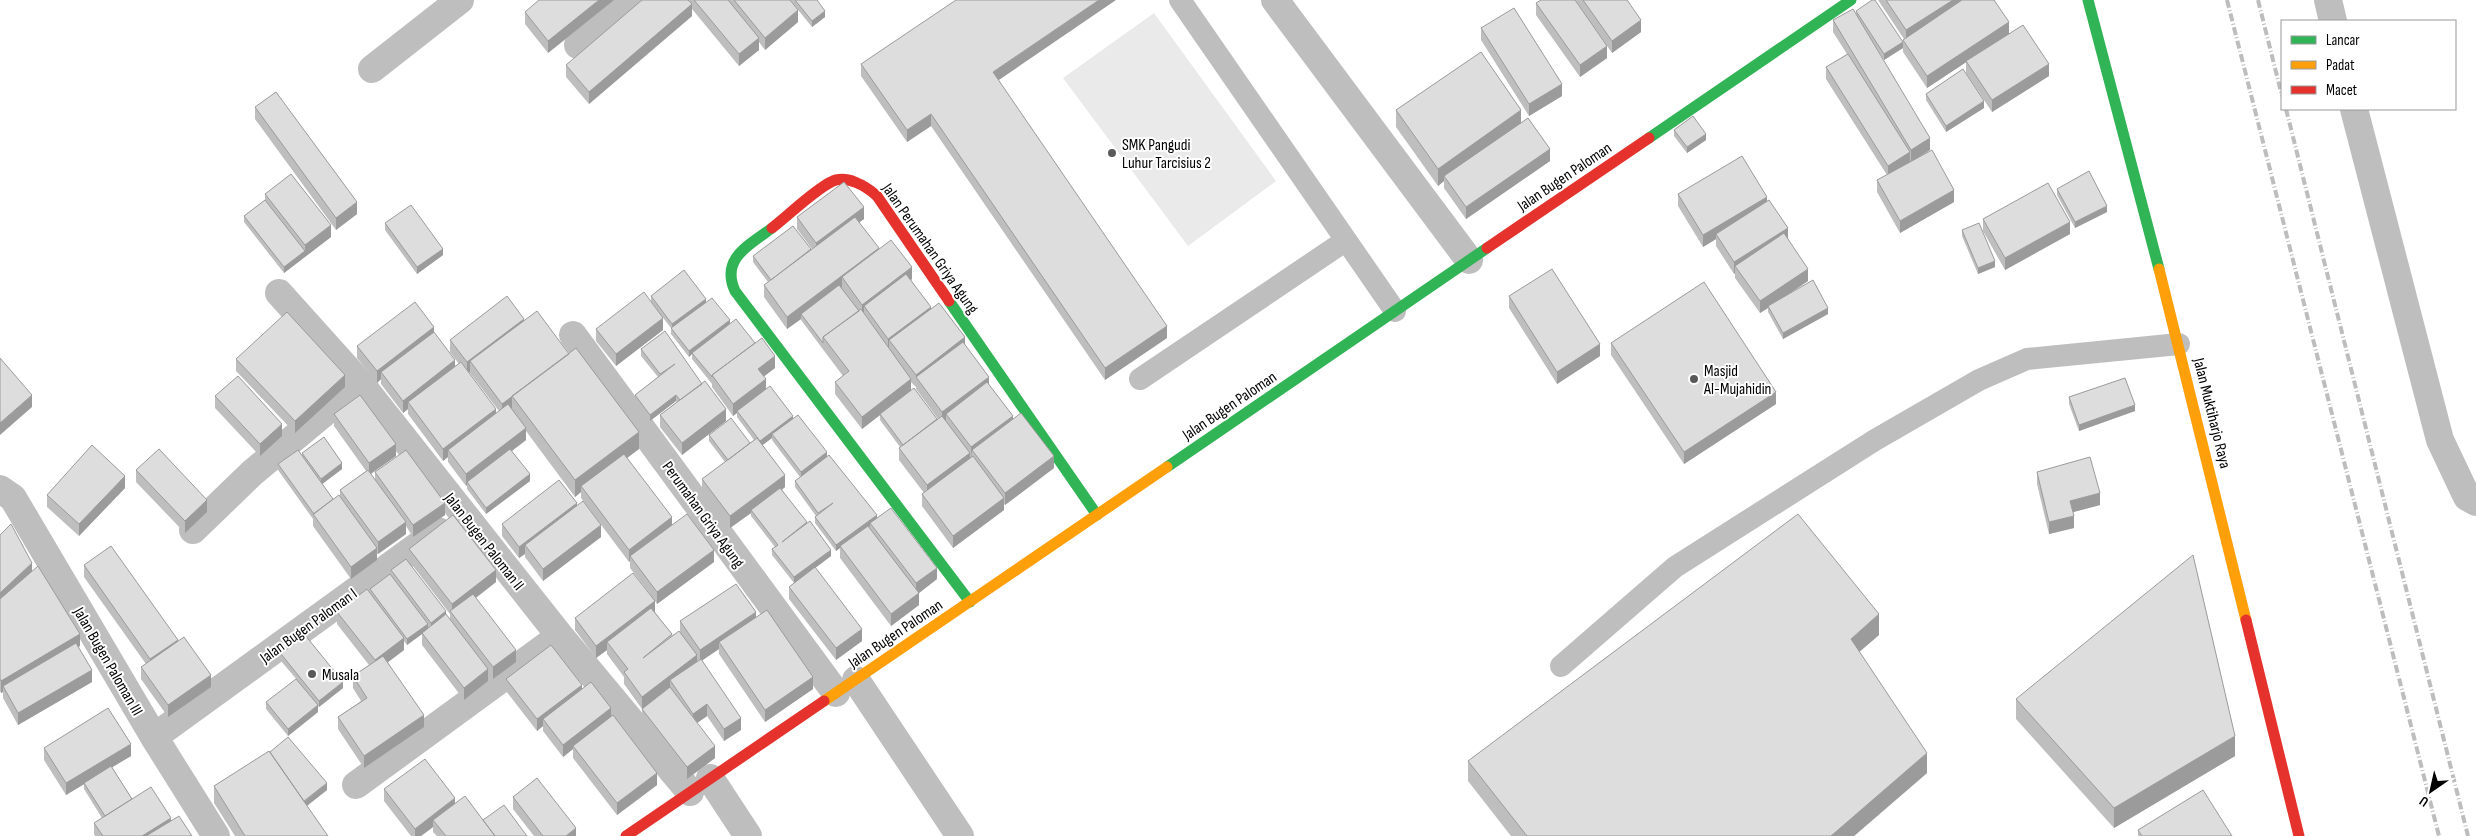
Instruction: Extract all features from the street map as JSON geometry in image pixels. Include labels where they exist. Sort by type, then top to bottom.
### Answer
[{"type":"street","points":[[372,69],[460,0]]},
{"type":"street","points":[[578,45],[635,0]]},
{"type":"street","points":[[1275,0],[1469,260]]},
{"type":"street","name":"Jalan Bugen Paloman","points":[[626,836],[1851,0]]},
{"type":"street","name":"Jalan Muktiharjo Raya","points":[[2088,0],[2179,344],[2299,836]]},
{"type":"street","points":[[2328,0],[2333,20]]},
{"type":"street","points":[[2354,110],[2440,440],[2467,497],[2476,502]]},
{"type":"street","name":"Jalan Perumahan Griya Agung","points":[[970,602],[735,291],[729,279],[729,270],[735,257],[832,181],[846,179],[866,185],[877,196],[1098,514]]},
{"type":"street","name":"Jalan Bugen Paloman II","points":[[279,293],[360,383],[560,636],[748,836]]},
{"type":"street","name":"Perumahan Griya Agung","points":[[573,334],[960,836]]},
{"type":"street","points":[[193,530],[252,473],[360,383]]},
{"type":"street","name":"Jalan Bugen Paloman III","points":[[0,489],[13,498],[154,737],[216,836]]},
{"type":"street","name":"Jalan Bugen Paloman I","points":[[154,737],[463,513]]},
{"type":"street","points":[[356,785],[560,636]]},
{"type":"lane","points":[[1180,0],[1344,241],[1395,311]]},
{"type":"lane","points":[[1140,379],[1344,241]]},
{"type":"lane","points":[[1561,666],[1675,568],[1874,440],[1979,380],[2027,359],[2179,344]]},
{"type":"shaded area","points":[[1154,13],[1276,181],[1188,246],[1063,78]]},
{"type":"building","points":[[539,0],[599,0],[548,41],[525,12]]},
{"type":"building","points":[[642,0],[688,0],[692,4],[589,92],[566,65]]},
{"type":"building","points":[[694,0],[728,0],[759,38],[739,54]]},
{"type":"building","points":[[734,0],[790,0],[798,10],[765,38]]},
{"type":"building","points":[[795,0],[817,0],[825,11],[812,21]]},
{"type":"building","points":[[956,0],[1099,0],[993,72],[1167,326],[1105,368],[931,114],[907,130],[861,64]]},
{"type":"building","points":[[1541,0],[1575,0],[1607,46],[1580,65],[1536,3]]},
{"type":"building","points":[[1583,0],[1627,0],[1641,20],[1612,41]]},
{"type":"building","points":[[1872,0],[1875,0],[1903,42],[1884,54],[1856,11]]},
{"type":"building","points":[[1886,0],[1953,0],[1906,30]]},
{"type":"building","points":[[1962,0],[1994,0],[2009,22],[1927,76],[1903,40]]},
{"type":"building","points":[[1514,8],[1562,84],[1529,104],[1481,28]]},
{"type":"building","points":[[1853,9],[1930,138],[1911,150],[1833,20]]},
{"type":"building","points":[[2023,25],[2049,64],[1992,100],[1966,61]]},
{"type":"building","points":[[1481,52],[1521,110],[1438,169],[1396,110]]},
{"type":"building","points":[[1848,54],[1910,152],[1888,166],[1826,67]]},
{"type":"building","points":[[1963,69],[1984,101],[1946,126],[1926,94]]},
{"type":"building","points":[[276,92],[357,202],[336,218],[255,107]]},
{"type":"building","points":[[1693,116],[1706,134],[1687,147],[1674,130]]},
{"type":"building","points":[[1528,118],[1550,149],[1466,207],[1444,176]]},
{"type":"building","points":[[1932,150],[1954,190],[1900,221],[1877,180]]},
{"type":"building","points":[[1742,156],[1767,197],[1703,235],[1678,194]]},
{"type":"building","points":[[2089,171],[2107,206],[2075,222],[2057,189]]},
{"type":"building","points":[[291,174],[331,225],[305,245],[265,194]]},
{"type":"building","points":[[844,182],[864,207],[816,243],[797,217]]},
{"type":"building","points":[[2048,183],[2070,222],[2005,258],[1983,219]]},
{"type":"building","points":[[265,200],[305,251],[284,267],[244,216]]},
{"type":"building","points":[[1769,200],[1788,228],[1734,262],[1716,234]]},
{"type":"building","points":[[411,205],[443,249],[417,267],[385,223]]},
{"type":"building","points":[[855,217],[879,248],[787,317],[764,285]]},
{"type":"building","points":[[1979,223],[1995,261],[1978,268],[1962,230]]},
{"type":"building","points":[[793,226],[811,249],[771,280],[753,256]]},
{"type":"building","points":[[1784,233],[1808,269],[1760,301],[1735,266]]},
{"type":"building","points":[[891,240],[912,267],[862,305],[842,277]]},
{"type":"building","points":[[1552,269],[1600,344],[1557,372],[1509,296]]},
{"type":"building","points":[[684,270],[706,299],[672,324],[651,296]]},
{"type":"building","points":[[906,274],[931,307],[888,339],[864,306]]},
{"type":"building","points":[[1813,280],[1828,308],[1783,333],[1768,306]]},
{"type":"building","name":"Masjid Al-Mujahidin","points":[[1704,282],[1776,392],[1684,452],[1611,343]]},
{"type":"building","points":[[839,285],[859,311],[823,337],[823,343],[801,314]]},
{"type":"building","points":[[644,292],[663,318],[616,354],[596,329]]},
{"type":"building","points":[[507,296],[524,319],[467,362],[450,340]]},
{"type":"building","points":[[712,298],[730,320],[689,351],[671,328]]},
{"type":"building","points":[[415,302],[434,327],[377,371],[357,346]]},
{"type":"building","points":[[939,303],[965,337],[916,375],[889,340]]},
{"type":"building","points":[[861,309],[911,379],[862,417],[835,382],[849,371],[823,337]]},
{"type":"building","points":[[537,311],[569,354],[502,404],[470,361]]},
{"type":"building","points":[[287,312],[345,375],[295,421],[236,359]]},
{"type":"building","points":[[736,319],[755,343],[712,375],[712,377],[692,353]]},
{"type":"building","points":[[665,331],[702,384],[680,400],[676,395],[650,415],[635,395],[675,364],[660,374],[641,349]]},
{"type":"building","points":[[434,332],[455,360],[403,401],[381,372]]},
{"type":"building","points":[[762,338],[775,356],[758,369],[766,379],[733,404],[712,375]]},
{"type":"building","points":[[963,342],[989,377],[942,412],[916,377]]},
{"type":"building","points":[[576,348],[639,432],[575,480],[512,396]]},
{"type":"building","points":[[0,358],[32,395],[0,423]]},
{"type":"building","points":[[461,362],[496,409],[443,449],[408,402]]},
{"type":"building","points":[[238,376],[282,424],[260,444],[215,396]]},
{"type":"building","points":[[2125,378],[2135,405],[2079,425],[2069,397]]},
{"type":"building","points":[[705,381],[726,409],[682,443],[660,415]]},
{"type":"building","points":[[987,382],[1013,416],[971,447],[946,414]]},
{"type":"building","points":[[770,386],[793,416],[760,441],[737,411]]},
{"type":"building","points":[[914,388],[937,419],[903,445],[880,414]]},
{"type":"building","points":[[360,395],[396,444],[369,463],[334,414]]},
{"type":"building","points":[[508,404],[526,428],[466,474],[448,450]]},
{"type":"building","points":[[1021,413],[1054,456],[1005,493],[972,450]]},
{"type":"building","points":[[798,415],[827,452],[801,472],[772,434]]},
{"type":"building","points":[[942,416],[970,453],[927,485],[899,448]]},
{"type":"building","points":[[731,418],[750,443],[728,460],[709,435]]},
{"type":"building","points":[[324,437],[342,463],[321,479],[302,453]]},
{"type":"building","points":[[757,438],[785,475],[730,516],[702,479]]},
{"type":"building","points":[[92,445],[125,476],[79,524],[47,495]]},
{"type":"building","points":[[159,449],[207,500],[185,521],[136,470]]},
{"type":"building","points":[[510,449],[530,474],[486,508],[467,482]]},
{"type":"building","points":[[298,450],[333,499],[314,514],[278,464]]},
{"type":"building","points":[[406,450],[445,503],[413,525],[375,472]]},
{"type":"building","points":[[624,454],[672,517],[629,550],[581,486]]},
{"type":"building","points":[[829,455],[877,515],[836,545],[815,517],[833,503],[818,513],[795,481]]},
{"type":"building","points":[[973,456],[1004,498],[953,536],[922,494]]},
{"type":"building","points":[[2090,457],[2100,493],[2070,501],[2074,516],[2049,522],[2037,472]]},
{"type":"building","points":[[368,470],[406,522],[378,542],[340,490]]},
{"type":"building","points":[[559,480],[577,503],[519,547],[502,524]]},
{"type":"building","points":[[780,488],[807,522],[782,542],[810,521],[831,550],[794,577],[772,549],[778,545],[751,510]]},
{"type":"building","points":[[339,495],[377,548],[351,567],[313,514]]},
{"type":"building","points":[[583,501],[601,525],[543,569],[525,545]]},
{"type":"building","points":[[891,508],[937,568],[916,583],[870,523]]},
{"type":"building","points":[[687,514],[714,550],[657,592],[630,556]]},
{"type":"building","points":[[1798,514],[1879,614],[1851,639],[1927,753],[1831,836],[1527,836],[1468,761]]},
{"type":"building","points":[[453,515],[496,570],[452,604],[409,549]]},
{"type":"building","points":[[11,524],[32,563],[0,593],[0,535]]},
{"type":"building","points":[[868,526],[919,593],[891,614],[840,546]]},
{"type":"building","points":[[111,546],[178,640],[150,659],[84,565]]},
{"type":"building","points":[[2193,555],[2235,736],[2114,808],[2016,699]]},
{"type":"building","points":[[406,559],[446,611],[431,623],[391,570]]},
{"type":"building","points":[[38,566],[80,634],[1,681],[0,599]]},
{"type":"building","points":[[815,567],[862,629],[836,648],[789,587]]},
{"type":"building","points":[[633,573],[655,601],[596,646],[575,618]]},
{"type":"building","points":[[390,574],[428,624],[407,639],[370,589]]},
{"type":"building","points":[[736,584],[756,612],[700,650],[680,621]]},
{"type":"building","points":[[367,589],[404,638],[375,660],[337,612]]},
{"type":"building","points":[[473,594],[516,650],[493,667],[450,611]]},
{"type":"building","points":[[651,608],[672,634],[643,658],[679,631],[697,655],[642,697],[624,672],[628,669],[607,642]]},
{"type":"building","points":[[767,610],[813,677],[765,710],[719,642]]},
{"type":"building","points":[[446,614],[488,669],[464,688],[422,633]]},
{"type":"building","name":"Musala","points":[[305,635],[343,682],[319,701],[281,654]]},
{"type":"building","points":[[184,637],[211,675],[168,705],[141,667]]},
{"type":"building","points":[[76,643],[92,670],[18,713],[3,686]]},
{"type":"building","points":[[551,645],[582,685],[537,719],[506,679]]},
{"type":"building","points":[[383,656],[424,715],[364,756],[338,717],[367,698],[353,676]]},
{"type":"building","points":[[701,659],[741,718],[724,729],[707,704],[693,714],[670,680]]},
{"type":"building","points":[[296,679],[318,705],[288,729],[266,702]]},
{"type":"building","points":[[591,682],[611,708],[563,745],[543,719]]},
{"type":"building","points":[[670,687],[715,746],[687,767],[642,709]]},
{"type":"building","points":[[108,708],[131,744],[66,783],[44,748]]},
{"type":"building","points":[[613,715],[657,773],[617,803],[573,746]]},
{"type":"building","points":[[288,737],[327,783],[304,801],[270,752]]},
{"type":"building","points":[[269,751],[328,836],[245,836],[214,786]]},
{"type":"building","points":[[425,759],[455,798],[415,829],[384,789]]},
{"type":"building","points":[[111,766],[132,799],[105,816],[84,783]]},
{"type":"building","points":[[537,778],[576,828],[566,836],[543,836],[513,797]]},
{"type":"building","points":[[151,787],[171,818],[142,836],[103,836],[94,823]]},
{"type":"building","points":[[2203,790],[2232,836],[2142,836],[2138,830]]},
{"type":"building","points":[[465,796],[495,836],[446,836],[433,820]]},
{"type":"building","points":[[504,805],[527,836],[495,836],[483,820]]},
{"type":"building","points":[[179,816],[192,836],[146,836]]},
{"type":"railway","points":[[2227,0],[2439,836]]},
{"type":"railway","points":[[2258,0],[2281,92]]},
{"type":"railway","points":[[2286,110],[2468,836]]},
{"type":"traffic: fast","points":[[1649,138],[1851,0]]},
{"type":"traffic: fast","points":[[2088,0],[2159,269]]},
{"type":"traffic: fast","points":[[772,228],[740,253],[734,261],[731,270],[731,280],[735,291],[970,602]]},
{"type":"traffic: fast","points":[[1167,467],[1487,248]]},
{"type":"traffic: fast","points":[[949,301],[1097,515]]},
{"type":"traffic: slow","points":[[2159,269],[2246,620]]},
{"type":"traffic: slow","points":[[824,701],[1167,467]]},
{"type":"traffic: jam","points":[[1487,248],[1649,138]]},
{"type":"traffic: jam","points":[[772,228],[809,197],[831,182],[843,179],[856,182],[877,196],[949,301]]},
{"type":"traffic: jam","points":[[2246,620],[2299,836]]},
{"type":"traffic: jam","points":[[626,836],[824,701]]},
{"type":"place","name":"SMK Pangudi Luhur Tarcisius 2","points":[[1112,153]]},
{"type":"place","name":"Masjid Al-Mujahidin","points":[[1694,379]]},
{"type":"place","name":"Musala","points":[[312,674]]}]
